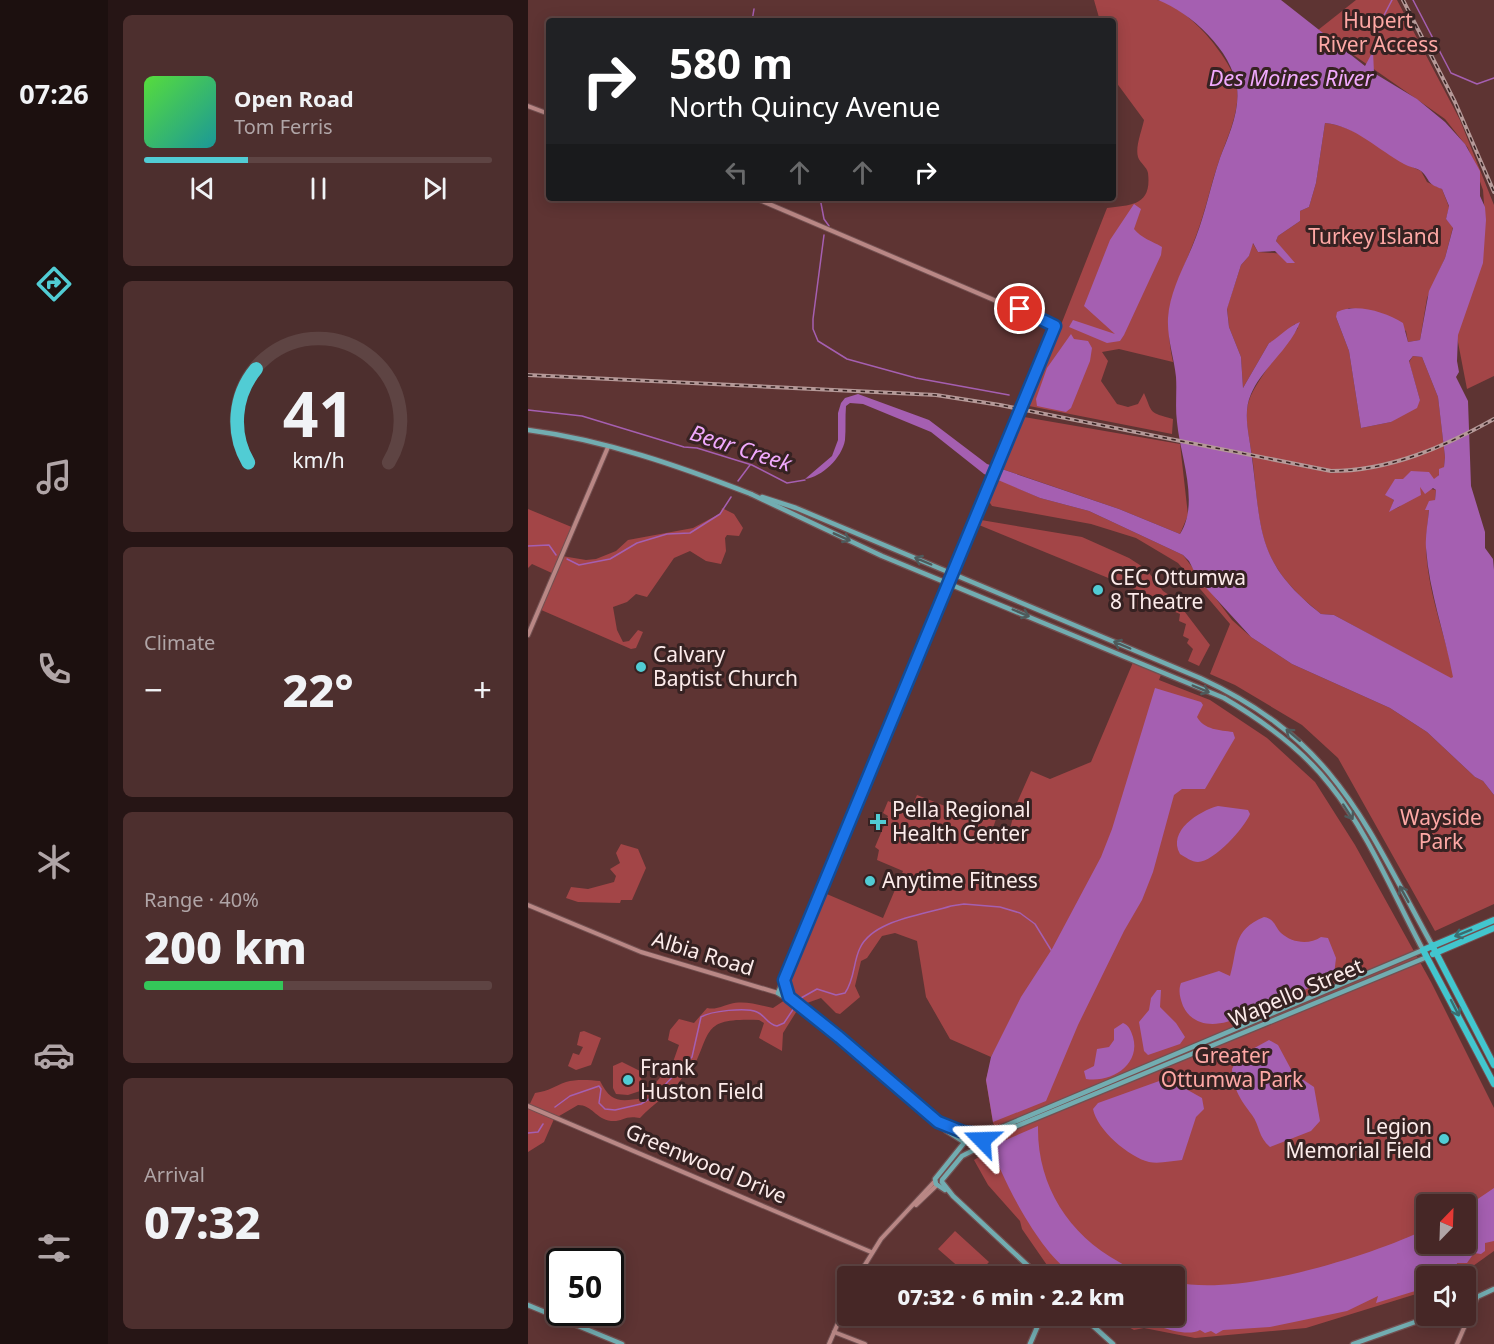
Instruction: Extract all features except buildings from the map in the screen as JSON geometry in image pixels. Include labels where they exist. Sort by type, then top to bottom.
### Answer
[{"type":"highway","points":[[1494,920],[1423,950],[1494,1084]]},
{"type":"highway","points":[[1427,957],[1494,928]]},
{"type":"highway","points":[[1432,945],[1494,1065]]},
{"type":"main road","points":[[528,430],[608,447],[684,468],[751,494],[796,508],[1235,694],[1273,718],[1320,760],[1350,798],[1432,945]]},
{"type":"main road","points":[[751,494],[803,520],[950,584],[1224,698],[1275,732],[1317,770],[1342,801],[1423,950]]},
{"type":"main road","points":[[778,993],[950,584]]},
{"type":"main road","name":"Wapello Street","points":[[977,1134],[988,1133],[1423,950]]},
{"type":"main road","name":"Wapello Street","points":[[981,1145],[1000,1133],[1427,957]]},
{"type":"main road","points":[[784,980],[789,997]]},
{"type":"main road","name":"Albia Road","points":[[778,993],[789,997],[839,1037],[964,1143]]},
{"type":"main road","name":"Albia Road","points":[[938,1122],[969,1133]]},
{"type":"main road","points":[[969,1133],[977,1134],[981,1139],[981,1145],[962,1156],[938,1182],[969,1133]]},
{"type":"main road","points":[[964,1143],[971,1150]]},
{"type":"main road","points":[[938,1182],[1029,1266]]},
{"type":"main road","points":[[1477,1297],[1494,1289]]},
{"type":"main road","points":[[528,1305],[622,1344]]},
{"type":"main road","points":[[1353,1344],[1416,1322]]},
{"type":"main road","points":[[1030,1344],[1038,1326]]},
{"type":"main road","points":[[1093,1326],[1113,1344]]},
{"type":"street","points":[[528,106],[546,113]]},
{"type":"street","points":[[761,201],[1055,326],[950,584]]},
{"type":"street","points":[[528,635],[608,447]]},
{"type":"street","name":"Albia Road","points":[[528,905],[641,952],[778,993]]},
{"type":"street","name":"Greenwood Drive","points":[[528,1106],[872,1252]]},
{"type":"street","points":[[864,1266],[876,1246],[938,1182]]},
{"type":"street","points":[[1457,1344],[1477,1297]]},
{"type":"street","points":[[829,1344],[837,1325]]},
{"type":"street","points":[[834,1332],[865,1344]]},
{"type":"green space","points":[[1094,0],[1157,0],[1172,6],[1188,17],[1209,38],[1228,64],[1237,87],[1237,105],[1233,123],[1217,167],[1200,226],[1173,297],[1169,326],[1173,362],[1119,349],[1102,352],[1108,361],[1101,381],[1117,404],[1128,407],[1138,404],[1144,393],[1152,411],[1173,419],[1172,434],[1029,406],[1107,208],[1138,202],[1147,192],[1148,173],[1137,153],[1144,120],[1116,82],[1116,18],[1099,18]]},
{"type":"green space","name":"Hupert River Access","points":[[1356,0],[1397,0],[1460,120],[1494,205],[1494,376],[1467,389],[1457,337],[1485,217],[1483,190],[1468,148],[1445,119],[1318,30]]},
{"type":"green space","name":"Turkey Island","points":[[1325,123],[1338,125],[1363,136],[1421,171],[1427,182],[1442,189],[1449,207],[1446,219],[1453,227],[1445,258],[1427,298],[1420,340],[1408,342],[1406,331],[1381,314],[1349,308],[1336,317],[1349,351],[1361,428],[1391,422],[1420,400],[1409,362],[1413,356],[1422,357],[1438,397],[1445,457],[1444,467],[1436,479],[1403,479],[1394,482],[1386,495],[1394,500],[1390,511],[1399,507],[1420,487],[1436,490],[1435,500],[1426,509],[1429,509],[1426,541],[1427,563],[1454,677],[1451,679],[1334,615],[1321,614],[1285,580],[1274,564],[1262,530],[1247,426],[1248,404],[1262,376],[1298,328],[1295,324],[1277,340],[1269,343],[1243,388],[1241,357],[1229,327],[1227,308],[1241,265],[1249,256],[1252,242],[1258,252],[1286,254],[1276,241],[1278,236],[1300,221],[1300,211],[1309,207],[1316,183]]},
{"type":"green space","points":[[1024,417],[1180,444],[1188,515],[1180,534],[1119,509],[1002,469]]},
{"type":"green space","name":"Wayside Park","points":[[998,479],[1040,498],[1089,511],[1183,555],[1232,620],[1251,637],[1292,664],[1390,708],[1427,732],[1475,777],[1483,781],[1494,795],[1494,904],[1435,931],[1338,758],[1302,725],[1235,685],[1210,674],[1230,624],[1178,563],[1136,538],[1091,524],[992,506],[988,500]]},
{"type":"green space","points":[[722,508],[734,514],[743,528],[739,536],[727,535],[725,538],[726,551],[721,564],[706,561],[690,551],[674,558],[647,597],[636,594],[627,602],[613,607],[617,630],[623,642],[629,641],[638,630],[643,632],[636,648],[631,649],[539,609],[554,574],[532,564],[528,568],[528,509],[574,528],[562,556],[586,560],[596,559],[616,551],[628,540],[693,528],[721,513]]},
{"type":"green space","points":[[981,520],[1082,537],[1129,558],[1146,569],[1163,591],[1175,599],[1210,645],[1199,666],[1188,661],[1193,649],[1187,643],[1189,639],[1183,636],[1186,624],[1179,621],[1180,614],[1173,611],[1167,602],[979,525]]},
{"type":"green space","name":"Greater Ottumwa Park","points":[[1134,660],[1162,672],[1159,680],[1210,700],[1267,738],[1315,782],[1355,845],[1431,982],[1494,1108],[1494,1251],[1473,1266],[1416,1266],[1416,1294],[1306,1328],[1195,1338],[1144,1328],[1134,1330],[1127,1326],[1185,1326],[1185,1266],[1048,1266],[1022,1229],[1020,1221],[988,1185],[974,1160],[988,1151],[994,1158],[1001,1137],[993,1123],[986,1080],[993,1053],[991,1057],[950,1039],[926,997],[917,941],[895,933],[882,936],[867,958],[861,961],[855,986],[860,997],[840,1014],[836,1013],[821,998],[807,1003],[784,987],[784,980],[822,892],[883,918],[903,871],[877,860],[879,850],[875,847],[888,816],[883,813],[888,801],[910,811],[917,795],[960,812],[963,806],[996,819],[992,831],[1008,837],[1016,805],[1031,771],[1050,779],[1091,762]]},
{"type":"green space","points":[[621,844],[638,849],[646,868],[632,900],[621,900],[620,903],[578,902],[566,898],[571,887],[588,889],[614,882],[616,876],[610,869],[620,863],[616,853]]},
{"type":"green space","points":[[785,1000],[798,1009],[783,1033],[782,1051],[759,1038],[764,1023],[759,1020],[727,1021],[717,1025],[706,1037],[690,1075],[682,1078],[640,1118],[606,1120],[587,1107],[578,1105],[554,1119],[544,1142],[528,1152],[528,1108],[535,1093],[574,1080],[587,1080],[600,1081],[608,1094],[617,1099],[643,1098],[673,1062],[679,1045],[668,1040],[670,1030],[679,1019],[694,1023],[707,1008],[751,1003],[773,1008]]},
{"type":"green space","points":[[584,1031],[601,1038],[591,1065],[576,1070],[568,1066],[573,1053],[579,1055],[583,1047],[577,1045],[580,1032]]},
{"type":"green space","name":"Frank Huston Field","points":[[622,1062],[640,1071],[643,1090],[628,1095],[616,1094],[613,1088],[613,1066]]},
{"type":"green space","points":[[955,1231],[989,1262],[985,1266],[958,1266],[938,1249]]},
{"type":"water","name":"Des Moines River","points":[[1158,0],[1281,0],[1365,66],[1373,51],[1374,73],[1417,99],[1445,122],[1465,144],[1480,171],[1480,196],[1485,207],[1486,220],[1483,263],[1458,335],[1459,372],[1456,377],[1468,401],[1471,486],[1485,532],[1485,548],[1493,559],[1494,570],[1494,795],[1483,781],[1475,777],[1427,732],[1390,708],[1292,664],[1251,637],[1198,579],[1189,561],[1183,555],[1089,511],[1040,498],[984,474],[931,432],[863,404],[850,403],[846,406],[845,440],[836,460],[818,475],[805,479],[832,456],[838,440],[838,413],[841,403],[845,398],[858,394],[929,420],[987,464],[1119,509],[1180,534],[1186,522],[1189,494],[1177,422],[1176,377],[1168,326],[1169,307],[1200,227],[1217,168],[1233,124],[1237,106],[1237,88],[1234,74],[1219,47],[1196,24],[1171,6]],"holes":[[[1325,123],[1357,134],[1404,164],[1421,171],[1431,183],[1442,189],[1449,206],[1446,219],[1453,228],[1445,258],[1429,291],[1420,340],[1408,342],[1403,323],[1379,312],[1353,308],[1337,312],[1336,317],[1349,351],[1361,428],[1391,422],[1417,408],[1420,400],[1409,361],[1413,356],[1422,357],[1438,397],[1445,457],[1444,467],[1439,469],[1439,475],[1434,479],[1429,472],[1411,471],[1403,479],[1395,479],[1385,495],[1394,500],[1389,512],[1421,495],[1420,487],[1425,494],[1433,488],[1436,490],[1435,500],[1429,501],[1425,510],[1429,510],[1426,548],[1430,581],[1453,677],[1451,678],[1334,615],[1321,614],[1284,578],[1273,562],[1261,527],[1247,426],[1248,402],[1256,385],[1290,341],[1300,322],[1269,343],[1243,388],[1241,357],[1229,327],[1227,309],[1241,265],[1249,256],[1253,243],[1258,252],[1275,251],[1287,263],[1295,263],[1276,241],[1278,236],[1300,221],[1300,211],[1309,207],[1316,183]]]},
{"type":"water","points":[[1134,204],[1141,209],[1134,229],[1143,237],[1162,247],[1161,255],[1124,335],[1120,341],[1107,343],[1069,327],[1073,320],[1115,334],[1084,306],[1110,240]]},
{"type":"water","points":[[1071,334],[1074,339],[1088,341],[1092,348],[1090,361],[1071,408],[1066,412],[1037,406],[1036,399],[1047,368]]},
{"type":"water","points":[[1155,688],[1201,702],[1203,705],[1197,717],[1200,721],[1213,729],[1233,732],[1235,738],[1205,789],[1182,789],[1174,795],[1153,872],[1142,900],[1124,931],[1078,1025],[1046,1101],[993,1122],[986,1080],[991,1057],[1021,997],[1052,949],[1101,857],[1112,829]]},
{"type":"water","points":[[1218,806],[1248,810],[1250,814],[1236,835],[1205,860],[1198,862],[1180,854],[1177,846],[1181,830],[1194,817]]},
{"type":"water","points":[[1264,917],[1273,921],[1279,931],[1295,941],[1306,942],[1321,937],[1328,938],[1336,958],[1334,975],[1267,1009],[1255,1013],[1246,1011],[1245,1014],[1229,1021],[1203,1023],[1188,1014],[1180,994],[1181,983],[1219,971],[1230,976],[1241,934],[1254,922]]},
{"type":"water","points":[[1157,990],[1161,990],[1160,1007],[1176,1023],[1185,1037],[1180,1044],[1148,1055],[1144,1051],[1139,1022],[1149,1010],[1151,998]]},
{"type":"water","points":[[1123,1023],[1131,1030],[1133,1037],[1133,1056],[1128,1064],[1114,1075],[1086,1079],[1084,1071],[1094,1066],[1097,1049],[1109,1047],[1114,1040],[1114,1029]]},
{"type":"water","points":[[1269,1040],[1278,1045],[1293,1073],[1314,1087],[1320,1121],[1311,1131],[1270,1147],[1263,1139],[1255,1119],[1238,1094],[1232,1069],[1238,1057]]},
{"type":"water","points":[[1162,1080],[1177,1084],[1202,1098],[1204,1109],[1196,1117],[1182,1160],[1153,1163],[1132,1155],[1107,1134],[1093,1109],[1098,1103]]},
{"type":"water","points":[[1038,1126],[1043,1168],[1059,1206],[1085,1237],[1101,1251],[1126,1266],[1064,1266],[1053,1257],[1015,1199],[992,1146]]},
{"type":"water","points":[[1494,1188],[1494,1241],[1485,1243],[1485,1251],[1481,1254],[1476,1253],[1476,1200]]},
{"type":"water","points":[[1416,1233],[1416,1254],[1473,1254],[1467,1263],[1457,1263],[1457,1266],[1416,1266],[1416,1291],[1376,1303],[1378,1296],[1347,1311],[1270,1327],[1223,1330],[1216,1334],[1200,1330],[1175,1331],[1159,1326],[1185,1326],[1185,1283],[1232,1284],[1267,1279],[1338,1262]]},
{"type":"waterway","points":[[1373,50],[1380,23],[1392,0]]},
{"type":"waterway","points":[[1413,0],[1451,73],[1477,84],[1494,78]]},
{"type":"waterway","points":[[752,18],[754,9]]},
{"type":"waterway","points":[[821,201],[824,219],[829,226]]},
{"type":"waterway","points":[[824,235],[813,319],[813,329],[818,341],[847,359],[916,378],[1009,395]]},
{"type":"waterway","name":"Bear Creek","points":[[528,410],[582,416],[752,465],[787,483],[805,480]]},
{"type":"waterway","points":[[738,481],[750,465]]},
{"type":"waterway","points":[[567,559],[579,565],[610,559],[637,543],[667,534],[690,533],[720,514],[731,497]]},
{"type":"waterway","points":[[528,546],[549,545],[556,555]]},
{"type":"waterway","points":[[801,998],[817,989],[836,995],[845,993],[851,982],[860,948],[866,939],[887,925],[951,906],[964,904],[1000,907],[1020,913],[1035,924],[1051,950]]},
{"type":"waterway","points":[[555,1107],[570,1096],[599,1086],[601,1089],[599,1103],[605,1109],[615,1110],[641,1104],[654,1096],[692,1057],[701,1017],[729,1010],[745,1010],[760,1013],[777,1026],[784,1023],[794,1008]]},
{"type":"waterway","points":[[528,1133],[538,1132],[543,1124]]},
{"type":"railway","points":[[1403,0],[1455,102],[1494,192]]},
{"type":"railway","points":[[528,375],[936,395],[1000,405],[1331,471],[1374,467],[1416,456],[1494,419]]},
{"type":"place","name":"CEC Ottumwa 8 Theatre","points":[[1098,590]]},
{"type":"place","name":"Calvary Baptist Church","points":[[641,667]]},
{"type":"place","name":"Pella Regional Health Center","points":[[878,822]]},
{"type":"place","name":"Anytime Fitness","points":[[870,881]]},
{"type":"place","name":"Frank Huston Field","points":[[628,1080]]},
{"type":"place","name":"Legion Memorial Field","points":[[1444,1139]]},
{"type":"route","points":[[982,1140],[977,1134],[963,1132],[938,1122],[865,1058],[789,997],[784,987],[784,980],[1055,326],[1020,309]]}]
